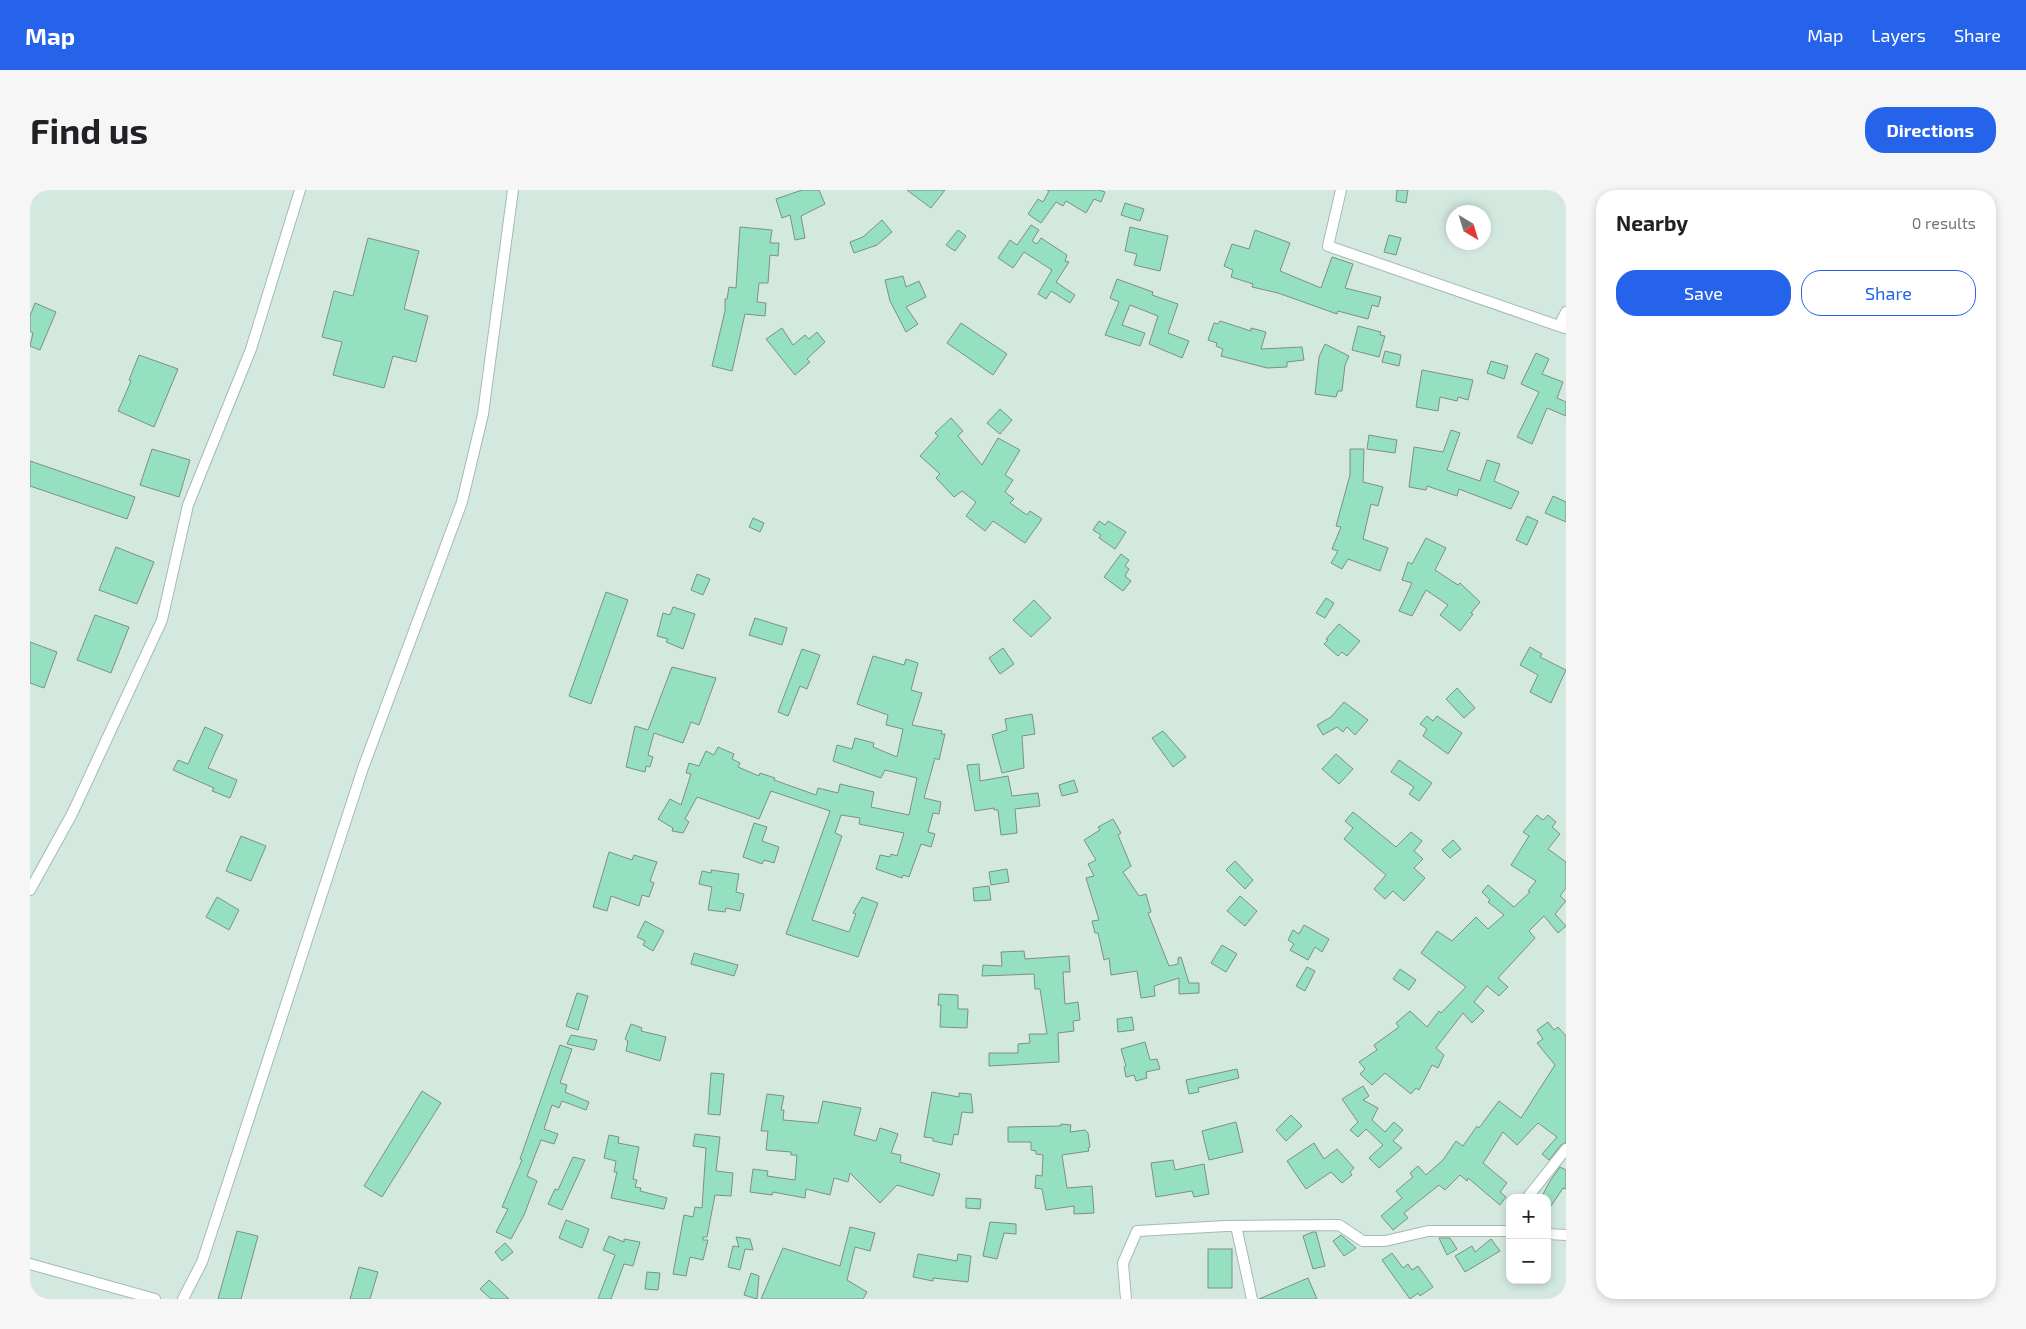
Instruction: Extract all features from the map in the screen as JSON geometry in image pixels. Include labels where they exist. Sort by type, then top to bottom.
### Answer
[{"type":"street","points":[[30,890],[72,814],[162,620],[188,505],[251,349],[300,190]]},
{"type":"street","points":[[183,1299],[202,1262],[363,768],[462,502],[483,414],[513,190]]},
{"type":"street","points":[[1341,190],[1328,246],[1563,328],[1566,312]]},
{"type":"street","points":[[1530,1194],[1566,1149]]},
{"type":"street","points":[[1126,1299],[1123,1263],[1137,1231],[1236,1226],[1339,1226],[1362,1241],[1384,1241],[1428,1231],[1506,1231]]},
{"type":"street","points":[[1236,1226],[1252,1299]]},
{"type":"street","points":[[1551,1234],[1566,1235]]},
{"type":"street","points":[[30,1264],[155,1299]]},
{"type":"building","points":[[802,190],[819,190],[825,204],[801,216],[805,238],[795,240],[790,215],[782,218],[776,199]]},
{"type":"building","points":[[907,190],[945,190],[931,208]]},
{"type":"building","points":[[1047,190],[1099,190],[1105,192],[1101,202],[1094,199],[1086,213],[1066,201],[1063,206],[1056,202],[1041,223],[1028,214],[1038,199],[1043,202],[1049,191]]},
{"type":"building","points":[[1397,190],[1408,190],[1406,203],[1396,201]]},
{"type":"building","points":[[1125,203],[1144,209],[1140,221],[1121,215]]},
{"type":"building","points":[[882,220],[892,232],[877,245],[854,253],[850,242],[863,237]]},
{"type":"building","points":[[1031,225],[1039,230],[1032,241],[1037,244],[1041,238],[1067,255],[1065,261],[1069,262],[1056,282],[1075,295],[1070,303],[1051,291],[1046,299],[1038,294],[1052,270],[1024,252],[1013,268],[998,258],[1010,240],[1017,245]]},
{"type":"building","points":[[740,227],[772,230],[770,243],[779,243],[778,256],[770,255],[768,283],[759,283],[757,302],[766,303],[765,316],[745,314],[732,371],[712,366],[725,311],[725,299],[727,299],[729,287],[736,288]]},
{"type":"building","points":[[1130,227],[1168,236],[1160,271],[1134,265],[1137,254],[1125,251]]},
{"type":"building","points":[[958,230],[966,236],[955,251],[946,245]]},
{"type":"building","points":[[1255,230],[1290,243],[1280,271],[1321,288],[1332,257],[1353,264],[1345,288],[1381,297],[1378,307],[1372,305],[1368,319],[1338,311],[1337,314],[1278,293],[1252,287],[1253,284],[1231,277],[1233,270],[1224,266],[1232,244],[1249,249]]},
{"type":"building","points":[[1389,235],[1401,238],[1396,255],[1384,252]]},
{"type":"building","points":[[368,238],[419,251],[404,309],[428,316],[416,362],[393,356],[384,388],[333,375],[342,342],[322,337],[334,291],[353,296]]},
{"type":"building","points":[[903,276],[906,287],[919,281],[926,297],[906,307],[918,324],[906,332],[890,301],[885,280]]},
{"type":"building","points":[[1117,279],[1153,292],[1152,295],[1178,304],[1168,333],[1189,341],[1182,358],[1149,344],[1158,316],[1130,305],[1122,325],[1145,333],[1140,346],[1105,335],[1119,302],[1110,298]]},
{"type":"building","points":[[35,303],[56,312],[40,350],[30,346],[33,333],[30,331],[30,316]]},
{"type":"building","points":[[1220,321],[1251,331],[1251,328],[1266,332],[1261,349],[1302,347],[1304,360],[1287,362],[1287,367],[1267,368],[1221,356],[1223,349],[1216,346],[1217,343],[1208,340],[1214,323],[1218,324]]},
{"type":"building","points":[[961,323],[1007,354],[993,375],[947,343]]},
{"type":"building","points":[[1358,326],[1381,332],[1380,335],[1385,336],[1379,357],[1352,350]]},
{"type":"building","points":[[782,328],[793,345],[805,335],[809,339],[817,332],[825,342],[807,359],[810,362],[795,375],[766,339]]},
{"type":"building","points":[[1325,344],[1349,356],[1345,365],[1342,391],[1338,391],[1336,397],[1315,394],[1319,357]]},
{"type":"building","points":[[1385,351],[1401,355],[1399,366],[1382,362]]},
{"type":"building","points":[[1536,353],[1549,359],[1542,374],[1563,382],[1557,398],[1566,402],[1566,416],[1547,408],[1532,444],[1517,437],[1539,392],[1521,384]]},
{"type":"building","points":[[139,355],[178,369],[154,427],[118,411],[131,381],[129,380]]},
{"type":"building","points":[[1491,361],[1508,366],[1504,379],[1487,373]]},
{"type":"building","points":[[1422,370],[1473,380],[1468,400],[1458,397],[1457,401],[1440,397],[1438,411],[1416,407]]},
{"type":"building","points":[[1000,409],[1012,420],[1000,434],[987,423]]},
{"type":"building","points":[[951,418],[963,431],[958,436],[982,465],[998,438],[1020,450],[1005,475],[1013,480],[1005,492],[1014,499],[1010,503],[1027,515],[1030,511],[1042,519],[1025,543],[993,521],[985,531],[966,516],[976,502],[962,491],[954,497],[936,478],[940,474],[920,456],[938,436],[935,433]]},
{"type":"building","points":[[1451,430],[1460,433],[1447,470],[1480,481],[1487,460],[1500,464],[1494,481],[1519,492],[1511,509],[1459,489],[1457,496],[1427,486],[1426,490],[1409,487],[1414,447],[1443,452]]},
{"type":"building","points":[[1369,435],[1397,440],[1395,453],[1367,449]]},
{"type":"building","points":[[152,449],[190,460],[179,497],[140,485]]},
{"type":"building","points":[[1350,449],[1364,449],[1363,482],[1383,487],[1378,506],[1371,504],[1363,539],[1388,548],[1380,571],[1348,559],[1342,569],[1331,563],[1338,551],[1332,549],[1341,527],[1336,526],[1350,475]]},
{"type":"building","points":[[30,461],[135,497],[127,519],[30,486]]},
{"type":"building","points":[[1553,496],[1566,502],[1566,522],[1545,513]]},
{"type":"building","points":[[1527,516],[1538,521],[1527,545],[1516,540]]},
{"type":"building","points":[[753,518],[764,523],[760,532],[749,527]]},
{"type":"building","points":[[1099,521],[1105,525],[1108,521],[1126,532],[1115,549],[1099,538],[1101,535],[1093,530]]},
{"type":"building","points":[[1426,538],[1446,548],[1435,570],[1458,585],[1460,583],[1480,602],[1460,631],[1440,615],[1448,605],[1426,590],[1412,616],[1399,611],[1412,583],[1402,580],[1408,562],[1412,564]]},
{"type":"building","points":[[116,547],[154,562],[137,604],[99,590]]},
{"type":"building","points":[[1121,554],[1129,560],[1125,566],[1129,569],[1125,576],[1131,581],[1123,591],[1104,577]]},
{"type":"building","points":[[697,574],[710,579],[703,595],[691,590]]},
{"type":"building","points":[[606,592],[628,600],[591,704],[569,696]]},
{"type":"building","points":[[1326,598],[1334,603],[1325,618],[1316,613]]},
{"type":"building","points":[[1034,600],[1051,618],[1031,637],[1013,620]]},
{"type":"building","points":[[673,607],[695,614],[683,649],[666,642],[668,639],[657,636],[663,613],[670,615]]},
{"type":"building","points":[[95,615],[129,627],[111,673],[77,660]]},
{"type":"building","points":[[755,618],[787,628],[782,645],[749,635]]},
{"type":"building","points":[[1339,624],[1360,641],[1347,656],[1342,652],[1338,656],[1324,644]]},
{"type":"building","points":[[30,642],[57,652],[44,688],[30,683]]},
{"type":"building","points":[[1530,647],[1542,654],[1540,657],[1566,670],[1551,703],[1530,692],[1538,675],[1520,665]]},
{"type":"building","points":[[1003,648],[1014,664],[1000,674],[989,658]]},
{"type":"building","points":[[802,649],[820,655],[807,689],[800,686],[788,716],[778,712]]},
{"type":"building","points":[[873,656],[904,665],[906,659],[918,663],[911,690],[922,693],[912,725],[942,731],[941,734],[945,734],[939,760],[935,758],[924,798],[941,802],[939,814],[933,813],[928,832],[935,834],[931,847],[921,844],[909,877],[903,875],[902,878],[876,869],[880,855],[890,857],[891,854],[897,856],[904,833],[859,824],[860,818],[841,815],[835,833],[842,836],[812,920],[849,932],[856,914],[853,913],[862,897],[878,903],[858,957],[786,934],[830,811],[771,791],[759,819],[697,797],[685,819],[689,822],[683,833],[672,831],[673,828],[658,819],[670,799],[681,805],[691,774],[686,773],[689,763],[699,766],[706,751],[714,755],[718,747],[734,754],[732,759],[740,763],[738,767],[759,776],[760,773],[816,795],[818,788],[838,793],[840,784],[874,792],[871,807],[909,815],[917,778],[885,770],[881,778],[833,761],[837,745],[852,749],[855,738],[874,743],[873,747],[897,757],[903,729],[886,725],[888,715],[857,704]]},
{"type":"building","points":[[672,667],[716,678],[699,725],[691,722],[683,743],[654,733],[648,755],[653,757],[650,767],[646,766],[645,772],[626,767],[635,726],[648,730]]},
{"type":"building","points":[[1457,688],[1475,708],[1464,718],[1446,699]]},
{"type":"building","points":[[1344,702],[1368,720],[1355,735],[1347,727],[1343,732],[1337,727],[1323,735],[1317,725],[1331,717]]},
{"type":"building","points":[[1032,714],[1035,734],[1022,736],[1024,768],[1002,773],[992,735],[1007,730],[1005,719]]},
{"type":"building","points":[[1427,716],[1433,721],[1437,716],[1462,733],[1448,754],[1423,736],[1427,729],[1420,724]]},
{"type":"building","points":[[205,727],[223,735],[208,768],[237,780],[230,798],[212,791],[214,788],[173,770],[178,760],[188,764]]},
{"type":"building","points":[[1163,731],[1186,757],[1173,767],[1152,738]]},
{"type":"building","points":[[1336,754],[1353,769],[1339,784],[1322,769]]},
{"type":"building","points":[[1399,760],[1432,783],[1419,801],[1409,794],[1414,787],[1391,772]]},
{"type":"building","points":[[979,764],[980,781],[1008,776],[1012,796],[1038,793],[1040,806],[1015,809],[1017,833],[1001,835],[998,810],[994,810],[994,808],[975,811],[967,765]]},
{"type":"building","points":[[1074,780],[1078,792],[1062,796],[1059,785]]},
{"type":"building","points":[[1353,812],[1396,847],[1411,832],[1422,841],[1414,851],[1423,859],[1414,868],[1425,878],[1404,901],[1393,891],[1385,899],[1374,889],[1386,875],[1344,839],[1353,828],[1345,821]]},
{"type":"building","points":[[1537,815],[1543,820],[1548,815],[1556,822],[1552,827],[1560,834],[1548,849],[1566,862],[1566,888],[1560,896],[1566,901],[1555,914],[1566,926],[1558,933],[1544,916],[1529,931],[1535,938],[1498,978],[1508,987],[1499,996],[1487,986],[1474,1002],[1484,1011],[1472,1023],[1463,1013],[1436,1048],[1444,1055],[1438,1068],[1432,1065],[1419,1090],[1416,1088],[1411,1094],[1385,1073],[1372,1085],[1360,1074],[1365,1069],[1359,1062],[1377,1050],[1374,1045],[1399,1027],[1396,1023],[1410,1011],[1427,1027],[1439,1011],[1441,1013],[1466,987],[1421,953],[1437,931],[1452,941],[1476,917],[1488,929],[1504,915],[1488,902],[1490,900],[1482,892],[1488,885],[1514,907],[1530,892],[1528,891],[1536,881],[1511,865],[1529,836],[1523,832]]},
{"type":"building","points":[[1113,819],[1121,833],[1118,835],[1131,866],[1123,872],[1139,896],[1146,894],[1151,912],[1148,913],[1169,966],[1178,964],[1178,958],[1181,957],[1189,983],[1199,983],[1199,993],[1179,994],[1179,978],[1154,986],[1155,996],[1141,998],[1137,971],[1111,975],[1109,958],[1104,960],[1098,933],[1095,933],[1092,921],[1099,920],[1086,878],[1094,876],[1088,864],[1096,860],[1084,840],[1100,830],[1098,827]]},
{"type":"building","points":[[754,823],[767,827],[762,841],[779,847],[774,863],[764,860],[762,864],[743,857]]},
{"type":"building","points":[[241,836],[266,846],[251,881],[226,871]]},
{"type":"building","points":[[1453,840],[1461,849],[1450,858],[1442,850]]},
{"type":"building","points":[[609,852],[632,860],[634,855],[657,862],[650,881],[654,883],[649,897],[642,895],[639,906],[611,896],[607,911],[593,907]]},
{"type":"building","points":[[1235,861],[1253,880],[1245,889],[1226,870]]},
{"type":"building","points":[[1007,869],[1009,882],[991,885],[989,872]]},
{"type":"building","points":[[711,870],[739,874],[736,892],[744,894],[740,911],[726,908],[725,912],[708,910],[712,887],[699,884],[702,871],[711,873]]},
{"type":"building","points":[[989,886],[991,900],[974,901],[973,888]]},
{"type":"building","points":[[1240,896],[1257,911],[1245,926],[1227,911]]},
{"type":"building","points":[[217,897],[239,910],[229,930],[206,917]]},
{"type":"building","points":[[645,921],[664,931],[653,951],[643,945],[645,941],[637,937]]},
{"type":"building","points":[[1304,925],[1329,939],[1322,952],[1315,947],[1308,960],[1290,950],[1294,944],[1288,940],[1293,930],[1299,934]]},
{"type":"building","points":[[1222,945],[1237,954],[1226,972],[1211,963]]},
{"type":"building","points":[[1024,951],[1025,959],[1069,956],[1070,972],[1063,972],[1065,1004],[1078,1002],[1080,1020],[1073,1021],[1074,1031],[1058,1033],[1059,1062],[989,1066],[989,1053],[1018,1053],[1018,1044],[1030,1043],[1029,1034],[1047,1034],[1040,989],[1035,989],[1034,974],[982,976],[983,965],[1002,966],[1001,952]]},
{"type":"building","points":[[694,953],[738,965],[734,976],[691,964]]},
{"type":"building","points":[[1307,967],[1315,971],[1305,991],[1296,986]]},
{"type":"building","points":[[1400,969],[1416,980],[1409,990],[1393,979]]},
{"type":"building","points":[[577,993],[588,996],[578,1030],[566,1026]]},
{"type":"building","points":[[939,994],[958,995],[958,1009],[968,1009],[967,1028],[940,1027],[941,1005],[938,1005]]},
{"type":"building","points":[[1132,1017],[1134,1030],[1118,1032],[1117,1019]]},
{"type":"building","points":[[1548,1022],[1554,1030],[1558,1027],[1566,1036],[1566,1142],[1561,1145],[1549,1160],[1542,1154],[1557,1137],[1538,1123],[1517,1145],[1503,1132],[1483,1163],[1507,1183],[1500,1192],[1506,1197],[1500,1205],[1468,1178],[1467,1181],[1460,1175],[1445,1190],[1439,1185],[1404,1213],[1408,1218],[1393,1230],[1381,1216],[1402,1198],[1396,1191],[1413,1177],[1410,1173],[1418,1166],[1426,1175],[1443,1160],[1456,1141],[1463,1146],[1477,1126],[1479,1128],[1499,1101],[1521,1118],[1555,1065],[1537,1043],[1543,1039],[1537,1030]]},
{"type":"building","points":[[631,1024],[642,1028],[641,1031],[666,1037],[660,1061],[626,1051],[628,1041],[625,1039]]},
{"type":"building","points":[[571,1035],[597,1040],[594,1050],[567,1044]]},
{"type":"building","points":[[1145,1042],[1150,1060],[1157,1059],[1160,1069],[1146,1072],[1147,1078],[1136,1081],[1134,1075],[1126,1077],[1124,1067],[1126,1066],[1121,1049]]},
{"type":"building","points":[[560,1045],[572,1049],[560,1083],[567,1085],[565,1092],[589,1102],[586,1110],[562,1101],[559,1108],[552,1105],[544,1129],[558,1134],[554,1144],[541,1140],[527,1176],[537,1181],[524,1215],[511,1239],[496,1232],[508,1209],[502,1207],[522,1160],[520,1159]]},
{"type":"building","points":[[1237,1069],[1239,1078],[1198,1088],[1199,1092],[1189,1094],[1186,1080]]},
{"type":"building","points":[[711,1073],[724,1074],[720,1115],[708,1114]]},
{"type":"building","points":[[1363,1086],[1369,1096],[1363,1100],[1378,1108],[1372,1120],[1385,1132],[1394,1122],[1403,1130],[1393,1141],[1402,1148],[1379,1168],[1369,1158],[1383,1145],[1366,1129],[1358,1137],[1350,1130],[1358,1122],[1342,1099]]},
{"type":"building","points":[[422,1091],[441,1103],[382,1197],[364,1186]]},
{"type":"building","points":[[932,1092],[959,1097],[959,1093],[971,1094],[973,1113],[962,1112],[958,1135],[954,1134],[952,1145],[933,1141],[933,1138],[924,1137]]},
{"type":"building","points":[[767,1094],[784,1096],[781,1110],[784,1110],[783,1120],[818,1123],[823,1101],[861,1108],[854,1135],[876,1141],[880,1128],[898,1134],[891,1153],[901,1155],[900,1162],[940,1174],[933,1196],[897,1185],[880,1203],[850,1173],[848,1182],[834,1178],[830,1195],[806,1189],[805,1198],[773,1192],[772,1195],[750,1192],[753,1169],[768,1171],[767,1176],[795,1180],[797,1155],[791,1155],[791,1152],[766,1150],[768,1131],[761,1131]]},
{"type":"building","points":[[1291,1115],[1302,1126],[1286,1141],[1276,1130]]},
{"type":"building","points":[[1236,1122],[1243,1152],[1209,1160],[1202,1131]]},
{"type":"building","points":[[1061,1124],[1071,1125],[1070,1132],[1085,1130],[1088,1133],[1089,1151],[1062,1155],[1067,1188],[1092,1186],[1094,1213],[1074,1214],[1074,1206],[1046,1210],[1042,1189],[1035,1188],[1036,1175],[1042,1176],[1043,1155],[1036,1154],[1036,1151],[1031,1150],[1031,1142],[1008,1142],[1008,1127],[1061,1126]]},
{"type":"building","points":[[695,1134],[720,1137],[716,1171],[733,1173],[731,1196],[715,1195],[707,1237],[703,1237],[703,1240],[708,1240],[703,1260],[690,1257],[686,1276],[673,1274],[684,1215],[693,1217],[695,1207],[702,1208],[706,1148],[693,1146]]},
{"type":"building","points":[[609,1135],[619,1137],[618,1143],[639,1147],[633,1179],[637,1180],[635,1187],[641,1188],[640,1191],[667,1198],[664,1209],[611,1198],[617,1172],[614,1172],[616,1161],[604,1158]]},
{"type":"building","points":[[1314,1143],[1324,1159],[1337,1149],[1354,1168],[1350,1172],[1352,1175],[1342,1183],[1331,1172],[1306,1189],[1287,1161]]},
{"type":"building","points":[[573,1157],[585,1160],[562,1210],[548,1204],[555,1189],[558,1190]]},
{"type":"building","points":[[1173,1160],[1175,1170],[1204,1164],[1209,1194],[1194,1197],[1192,1191],[1156,1197],[1151,1163]]},
{"type":"building","points":[[1560,1167],[1566,1170],[1566,1189],[1563,1188],[1551,1206],[1551,1194],[1543,1194]]},
{"type":"building","points":[[966,1198],[981,1199],[980,1209],[966,1208]]},
{"type":"building","points":[[566,1220],[589,1229],[582,1248],[559,1238]]},
{"type":"building","points":[[990,1222],[1016,1224],[1016,1234],[1004,1233],[997,1259],[983,1256]]},
{"type":"building","points":[[850,1227],[875,1233],[870,1251],[855,1247],[847,1280],[867,1292],[863,1299],[761,1299],[783,1248],[840,1266]]},
{"type":"building","points":[[237,1231],[258,1236],[241,1299],[218,1299]]},
{"type":"building","points":[[1316,1232],[1325,1266],[1313,1269],[1303,1236]]},
{"type":"building","points":[[1341,1235],[1356,1248],[1344,1256],[1333,1241]]},
{"type":"building","points":[[609,1236],[624,1242],[624,1239],[640,1242],[633,1266],[624,1264],[611,1299],[598,1299],[615,1255],[603,1250]]},
{"type":"building","points":[[736,1237],[750,1239],[753,1250],[745,1249],[740,1270],[728,1267],[733,1246],[739,1247]]},
{"type":"building","points":[[1439,1238],[1450,1238],[1457,1249],[1447,1255]]},
{"type":"building","points":[[1491,1239],[1500,1251],[1465,1272],[1455,1256],[1472,1246],[1475,1252]]},
{"type":"building","points":[[505,1243],[513,1252],[502,1261],[495,1252]]},
{"type":"building","points":[[1208,1249],[1232,1249],[1232,1288],[1208,1288]]},
{"type":"building","points":[[1392,1253],[1403,1268],[1408,1264],[1412,1270],[1418,1266],[1433,1287],[1420,1296],[1418,1293],[1410,1299],[1382,1260]]},
{"type":"building","points":[[918,1254],[957,1261],[958,1254],[971,1256],[968,1282],[933,1278],[933,1281],[913,1277]]},
{"type":"building","points":[[359,1267],[378,1272],[370,1299],[350,1299]]},
{"type":"building","points":[[647,1272],[660,1273],[658,1290],[645,1289]]},
{"type":"building","points":[[751,1273],[759,1276],[757,1299],[744,1295]]},
{"type":"building","points":[[1308,1278],[1317,1299],[1259,1299]]},
{"type":"building","points":[[489,1280],[509,1299],[491,1299],[480,1289]]}]
